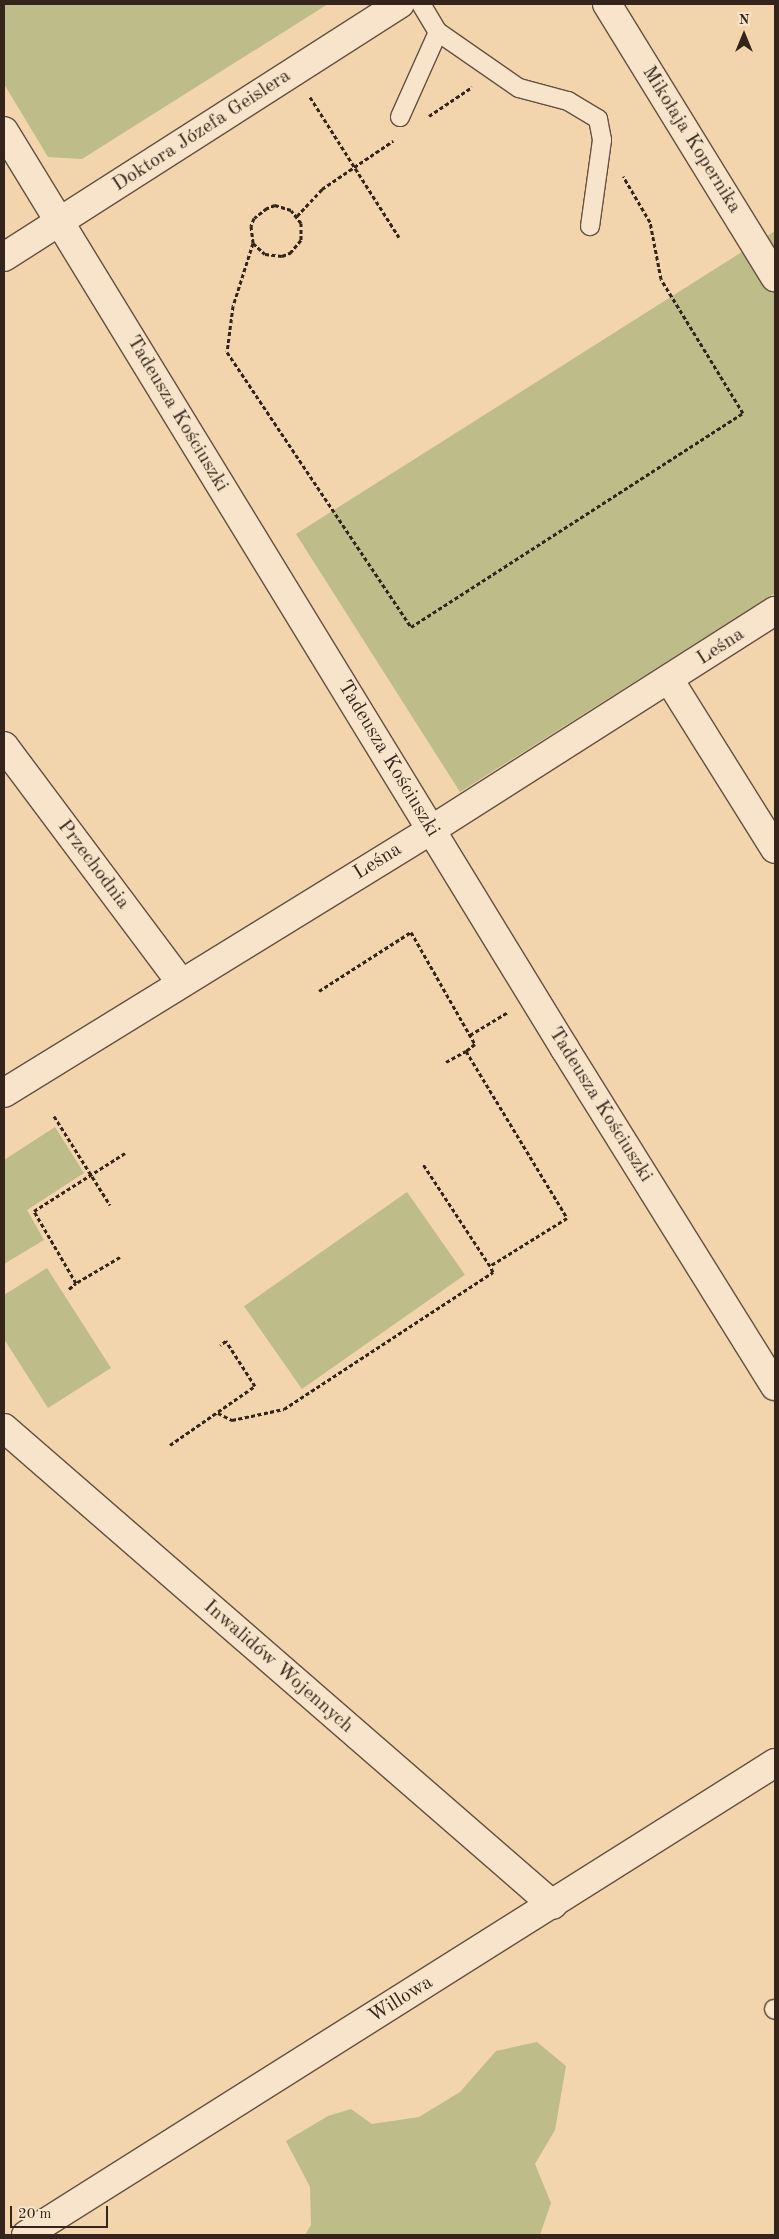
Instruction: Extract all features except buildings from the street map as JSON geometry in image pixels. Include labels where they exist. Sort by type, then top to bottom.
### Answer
[{"type":"street","name":"Doktora Józefa Geislera","points":[[4,257],[400,4]]},
{"type":"street","name":"Mikołaja Kopernika","points":[[607,4],[775,277]]},
{"type":"street","name":"Tadeusza Kościuszki","points":[[4,131],[431,830],[775,1386]]},
{"type":"street","name":"Leśna","points":[[4,1093],[670,681],[775,611]]},
{"type":"street","points":[[670,681],[775,850]]},
{"type":"street","name":"Przechodnia","points":[[4,746],[181,983]]},
{"type":"street","name":"Inwalidów Wojennych","points":[[4,1428],[553,1905]]},
{"type":"street","name":"Willowa","points":[[26,2235],[553,1905],[775,1762]]},
{"type":"lane","points":[[421,4],[438,32],[519,88],[568,101],[598,119],[602,140],[590,226]]},
{"type":"lane","points":[[400,117],[438,32]]},
{"type":"path","points":[[425,119],[472,87]]},
{"type":"path","points":[[309,96],[399,237]]},
{"type":"path","points":[[297,216],[322,188],[402,135]]},
{"type":"path","points":[[253,243],[266,254],[274,256],[290,252],[300,240],[301,223],[297,216],[283,206],[267,208],[254,218],[251,226],[253,243],[233,306],[227,352],[411,627],[743,413],[661,279],[650,222],[602,140]]},
{"type":"path","points":[[319,991],[411,932],[475,1044],[446,1062]]},
{"type":"path","points":[[470,1035],[508,1012]]},
{"type":"path","points":[[466,1051],[567,1218],[490,1266]]},
{"type":"path","points":[[54,1116],[110,1205]]},
{"type":"path","points":[[76,1283],[34,1211],[125,1153]]},
{"type":"path","points":[[218,1412],[232,1420],[284,1409],[493,1272],[424,1164]]},
{"type":"path","points":[[69,1289],[120,1257]]},
{"type":"path","points":[[170,1444],[255,1386],[226,1341],[220,1345]]},
{"type":"shaded area","points":[[4,4],[328,4],[82,159],[48,157],[4,84]]},
{"type":"shaded area","points":[[775,231],[775,593],[460,792],[296,534]]},
{"type":"shaded area","points":[[55,1127],[84,1173],[27,1210],[44,1240],[4,1264],[4,1160]]},
{"type":"shaded area","points":[[407,1192],[465,1275],[302,1389],[244,1306]]},
{"type":"shaded area","points":[[47,1268],[111,1368],[48,1408],[4,1339],[4,1295]]},
{"type":"shaded area","points":[[537,2042],[566,2066],[555,2130],[535,2164],[551,2203],[540,2235],[305,2235],[311,2225],[310,2187],[286,2141],[328,2116],[351,2109],[372,2124],[419,2117],[460,2092],[496,2051]]}]
